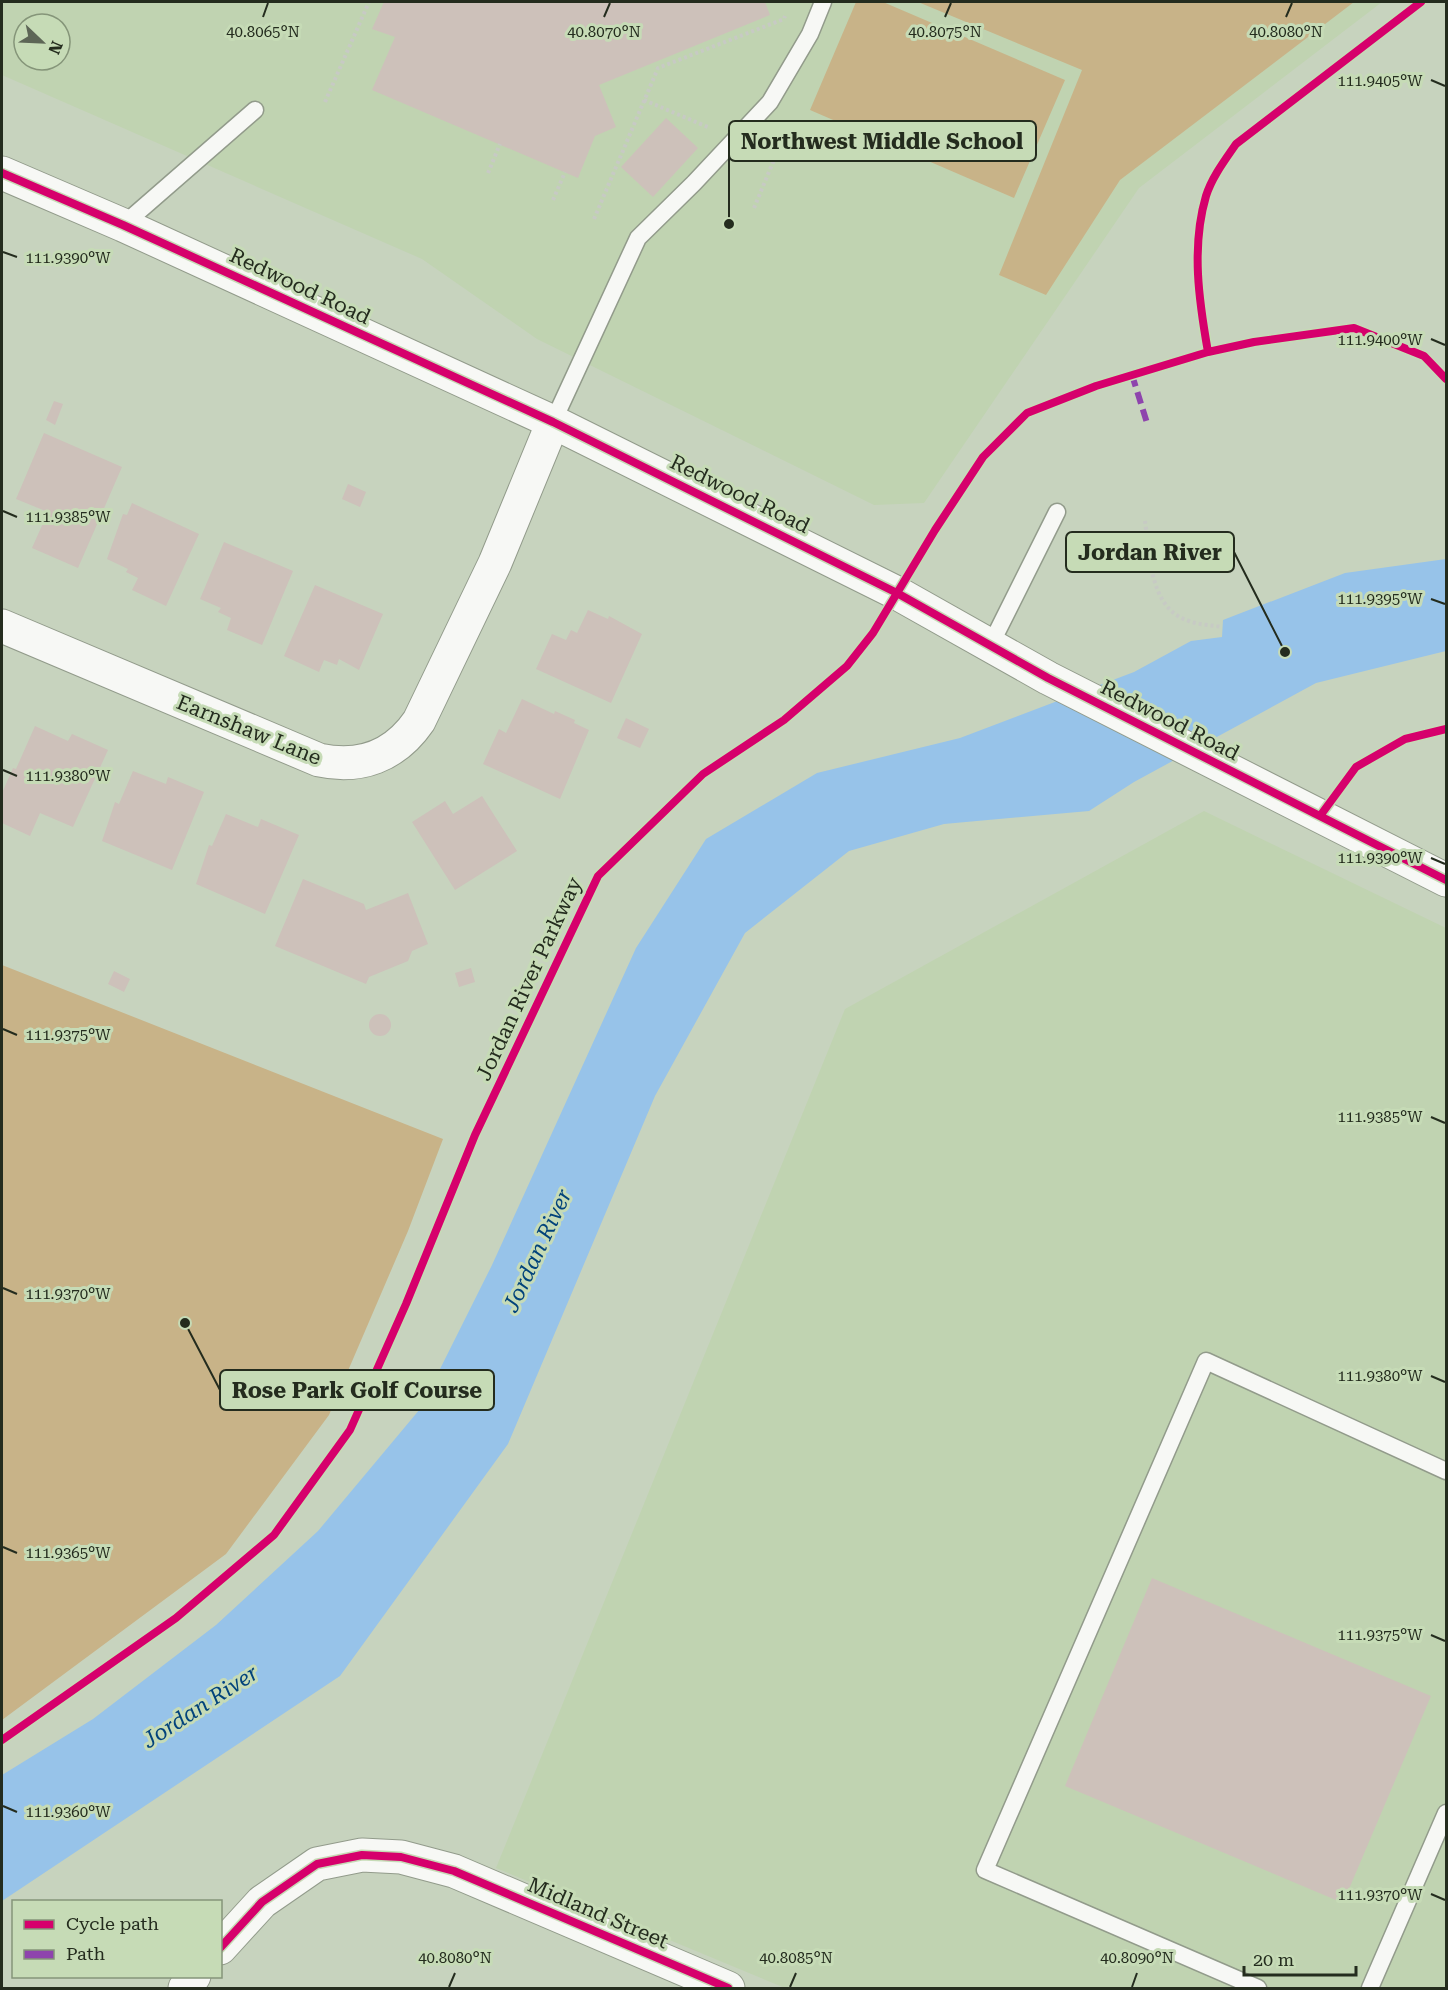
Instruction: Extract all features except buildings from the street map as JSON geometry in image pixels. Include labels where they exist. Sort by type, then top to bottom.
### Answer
[{"type":"main road","name":"Redwood Road","points":[[2,173],[123,225],[553,422],[897,593],[1048,678],[1446,880]]},
{"type":"main road","name":"Earnshaw Lane","points":[[2,626],[319,760],[338,764],[357,764],[374,758],[407,738],[419,721],[495,563],[553,422]]},
{"type":"main road","name":"Midland Street","points":[[222,1946],[262,1902],[317,1864],[372,1856],[402,1857],[454,1871],[712,1986]]},
{"type":"lane","points":[[553,422],[638,238],[694,183],[770,102],[810,34],[823,2]]},
{"type":"lane","points":[[123,225],[255,110]]},
{"type":"lane","points":[[990,646],[1057,512]]},
{"type":"lane","points":[[1258,1989],[985,1870],[1206,1361],[1446,1471]]},
{"type":"lane","points":[[1370,1989],[1446,1813]]},
{"type":"path","points":[[325,102],[369,2]]},
{"type":"path","points":[[594,219],[658,68],[784,19],[786,13]]},
{"type":"path","points":[[644,100],[714,129]]},
{"type":"path","points":[[488,172],[500,144]]},
{"type":"path","points":[[754,208],[776,155]]},
{"type":"path","points":[[553,200],[565,172]]},
{"type":"path","points":[[1145,521],[1157,591],[1168,608],[1187,621],[1222,627]]},
{"type":"shaded area","points":[[2,2],[1382,2],[1139,188],[924,503],[874,505],[537,339],[422,259],[2,75]]},
{"type":"shaded area","points":[[856,2],[883,2],[1065,80],[1014,198],[810,110]]},
{"type":"shaded area","points":[[918,2],[1354,2],[1120,180],[1046,295],[999,275],[1082,70]]},
{"type":"shaded area","points":[[1204,811],[1446,928],[1446,1988],[785,1988],[496,1868],[845,1009]]},
{"type":"shaded area","points":[[2,965],[443,1139],[408,1231],[329,1415],[226,1554],[2,1720]]},
{"type":"water","points":[[1446,559],[1446,651],[1316,683],[1134,782],[1089,811],[944,824],[849,851],[745,933],[655,1096],[508,1444],[340,1676],[2,1901],[2,1775],[93,1719],[216,1625],[318,1531],[420,1409],[492,1265],[636,948],[706,839],[817,773],[960,738],[1134,672],[1191,641],[1222,637],[1223,620],[1345,573]]},
{"type":"marked path","points":[[1132,375],[1148,426]]},
{"type":"cycle path","points":[[1208,352],[1199,294],[1199,235],[1206,196],[1219,169],[1236,144],[1421,2]]},
{"type":"cycle path","points":[[2,173],[123,225],[553,422],[897,593],[1048,678],[1446,880]]},
{"type":"cycle path","name":"Jordan River Parkway","points":[[2,1740],[176,1618],[274,1535],[350,1430],[406,1304],[475,1135],[598,876],[703,774],[784,720],[847,666],[873,633],[935,530],[983,457],[1027,413],[1096,386],[1208,352],[1254,342],[1354,328],[1424,356],[1446,379]]},
{"type":"cycle path","points":[[1320,816],[1356,767],[1405,739],[1446,729]]},
{"type":"cycle path","points":[[222,1946],[262,1902],[317,1864],[362,1855],[401,1857],[454,1871],[728,1988]]},
{"type":"place","name":"Northwest Middle School","points":[[729,224]]},
{"type":"place","name":"Jordan River","points":[[1285,652]]},
{"type":"place","name":"Rose Park Golf Course","points":[[185,1323]]}]
